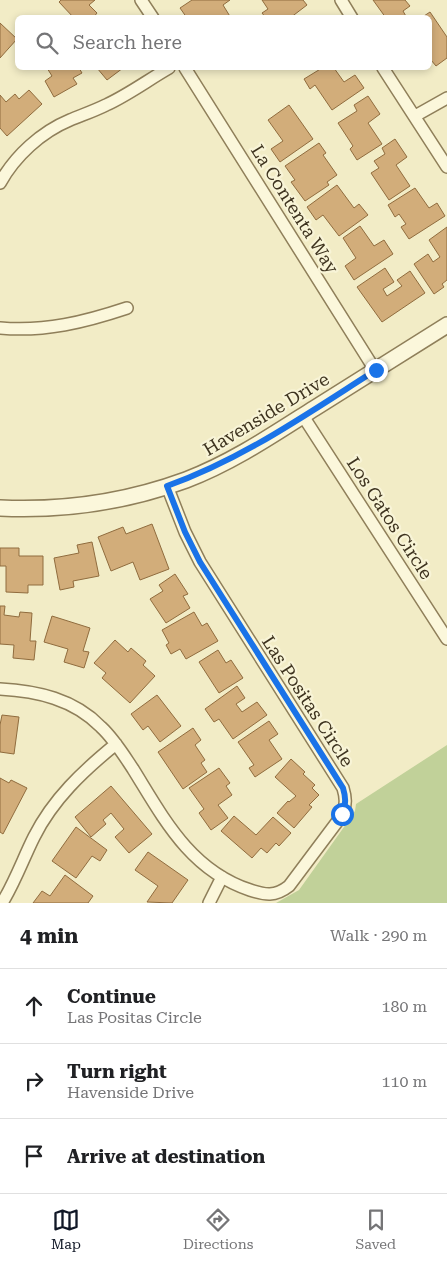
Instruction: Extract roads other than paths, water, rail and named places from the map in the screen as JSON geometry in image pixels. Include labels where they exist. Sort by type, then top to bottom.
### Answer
[{"type":"street","points":[[140,0],[151,15]]},
{"type":"street","points":[[340,0],[350,15]]},
{"type":"street","points":[[1,177],[30,145],[49,131],[69,120],[107,105],[166,70]]},
{"type":"street","name":"La Contenta Way","points":[[185,70],[376,370]]},
{"type":"street","points":[[385,70],[447,168]]},
{"type":"street","points":[[415,116],[447,98]]},
{"type":"street","points":[[0,328],[44,328],[70,325],[127,308]]},
{"type":"street","name":"Havenside Drive","points":[[0,508],[68,507],[129,497],[167,486],[216,467],[250,449],[447,325]]},
{"type":"street","name":"Los Gatos Circle","points":[[303,416],[447,639]]},
{"type":"street","name":"Las Positas Circle","points":[[0,688],[42,694],[64,701],[85,713],[101,726],[116,744],[174,834],[200,861],[222,877],[241,887],[271,895],[282,892],[288,886],[342,814],[346,806],[346,797],[343,788],[200,562],[185,532],[167,486]]},
{"type":"street","points":[[2,903],[44,819],[61,795],[78,776],[116,744]]},
{"type":"street","points":[[209,903],[222,877]]}]
